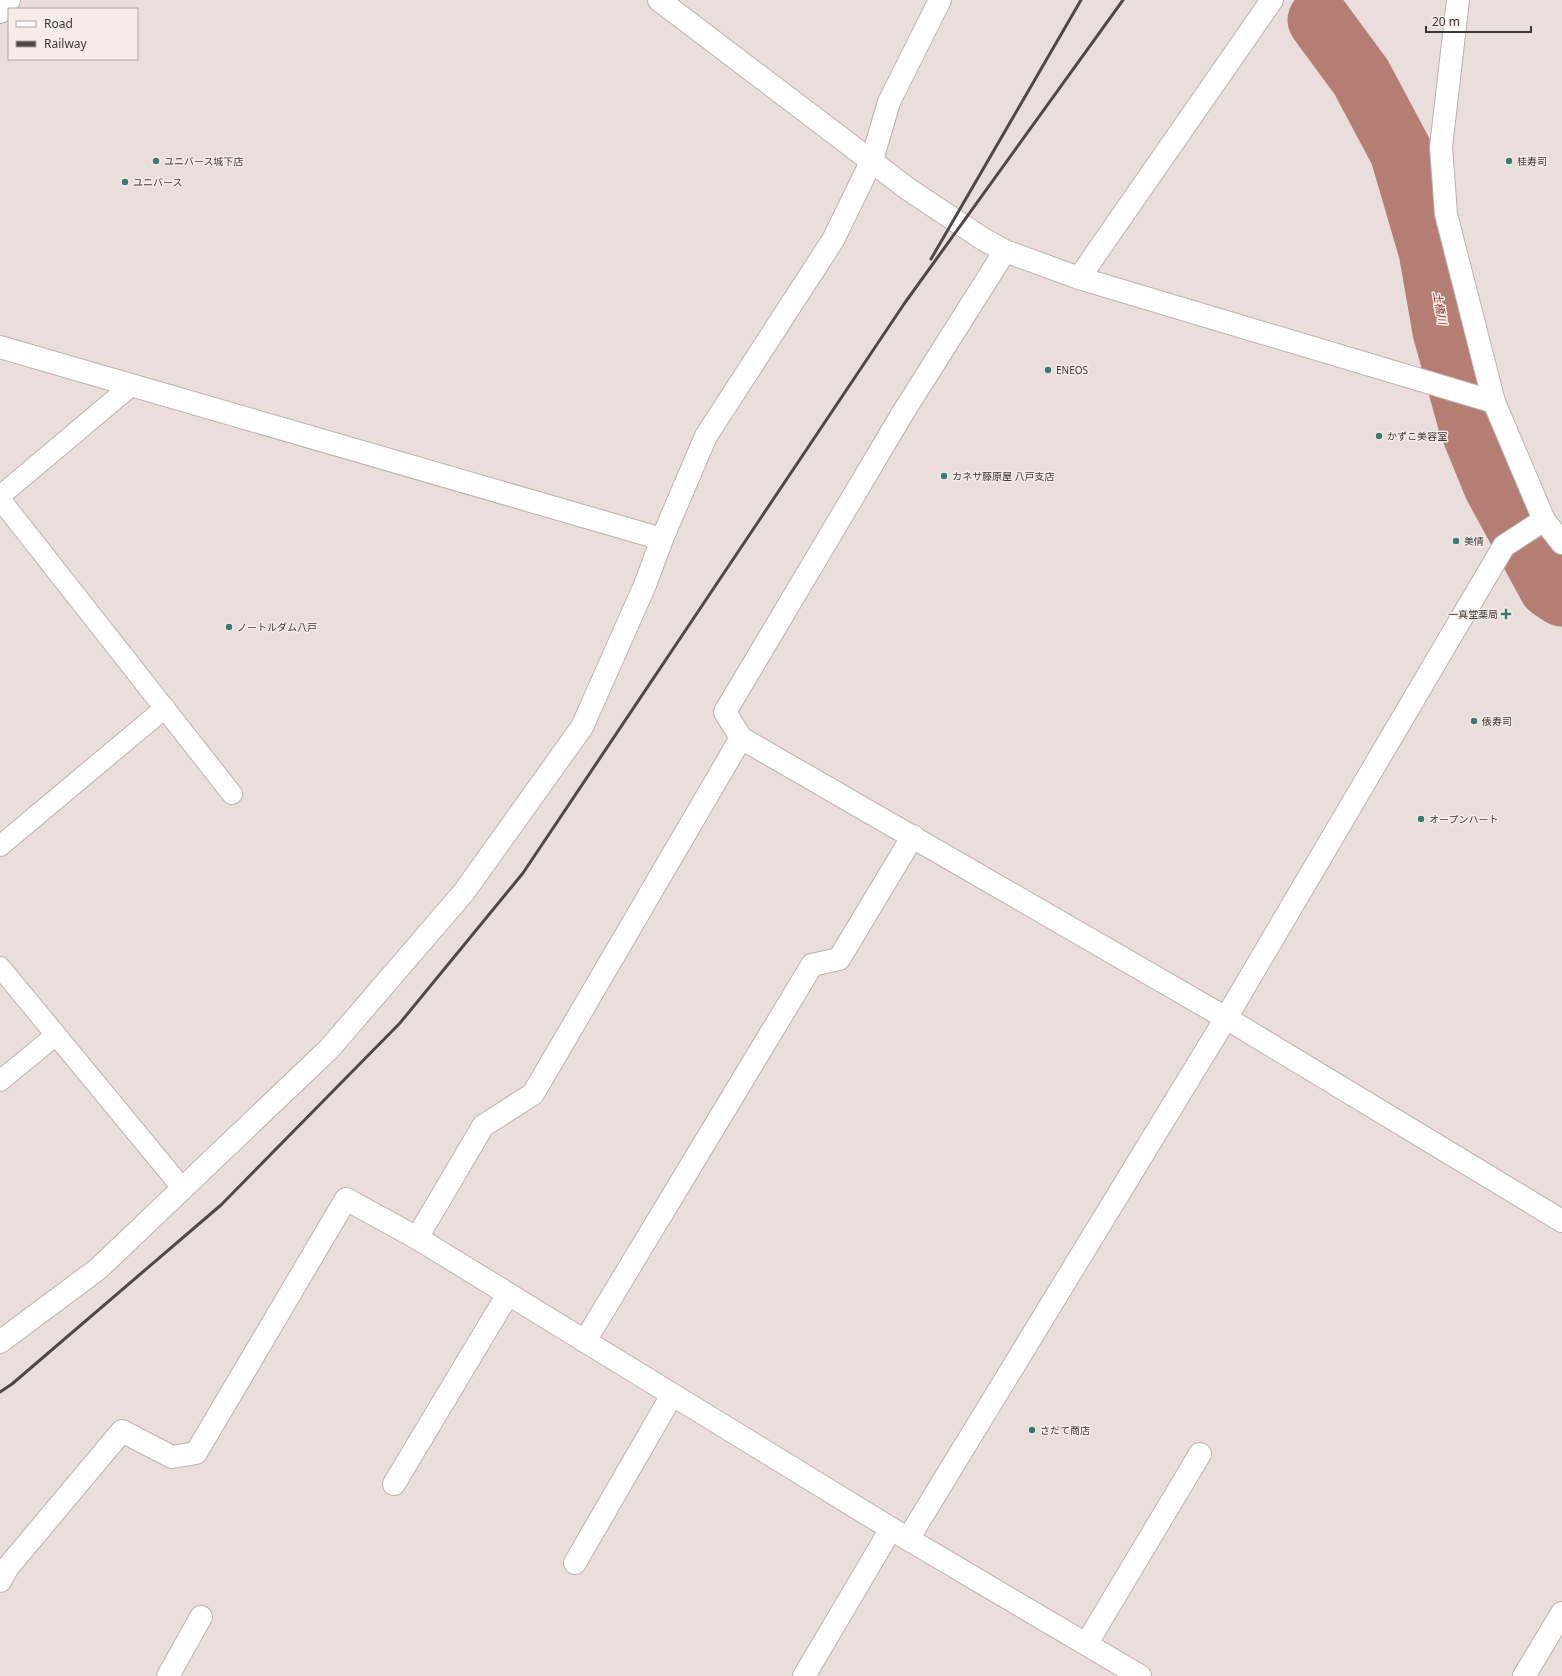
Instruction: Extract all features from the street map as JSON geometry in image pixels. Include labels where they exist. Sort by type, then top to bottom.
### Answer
[{"type":"street","points":[[0,12],[9,0]]},
{"type":"street","points":[[0,1342],[98,1269],[329,1049],[464,892],[582,727],[645,585],[662,539],[706,436],[833,240],[872,160],[889,102],[940,0]]},
{"type":"street","points":[[1079,278],[1272,0]]},
{"type":"street","points":[[1458,0],[1441,147],[1446,214],[1494,402],[1544,520],[1562,543]]},
{"type":"street","points":[[662,1],[908,189],[983,239],[1005,251],[1079,278],[1494,402]]},
{"type":"street","points":[[1005,251],[904,411],[726,712],[741,738],[1226,1018],[1562,1221]]},
{"type":"street","points":[[0,348],[662,539]]},
{"type":"street","points":[[804,1676],[900,1534],[1226,1018],[1504,546],[1544,520]]},
{"type":"street","points":[[417,1238],[483,1126],[533,1094],[741,738]]},
{"type":"street","points":[[585,1341],[812,965],[839,959],[913,836]]},
{"type":"street","points":[[0,1581],[8,1567],[122,1431],[172,1458],[196,1453],[346,1199],[417,1238],[900,1534],[1140,1676]]},
{"type":"street","points":[[394,1484],[508,1294]]},
{"type":"street","points":[[575,1563],[672,1395]]},
{"type":"street","points":[[1087,1644],[1200,1454]]},
{"type":"street","points":[[1524,1676],[1562,1613]]},
{"type":"street","points":[[168,1676],[201,1617]]},
{"type":"lane","points":[[132,385],[0,498],[232,794]]},
{"type":"lane","points":[[0,846],[165,708]]},
{"type":"lane","points":[[0,967],[183,1189]]},
{"type":"lane","points":[[0,1081],[56,1035]]},
{"type":"waterway","name":"土橋川","points":[[1319,20],[1361,77],[1401,152],[1430,251],[1444,331],[1470,425],[1495,486],[1550,587],[1562,595]]},
{"type":"railway","points":[[931,259],[1081,0]]},
{"type":"railway","points":[[0,1392],[12,1384],[221,1205],[400,1023],[523,873],[904,304],[1123,0]]},
{"type":"place","name":"ユニバース城下店","points":[[156,161]]},
{"type":"place","name":"桂寿司","points":[[1509,161]]},
{"type":"place","name":"ユニバース","points":[[125,182]]},
{"type":"place","name":"ENEOS","points":[[1048,370]]},
{"type":"place","name":"かずこ美容室","points":[[1379,436]]},
{"type":"place","name":"カネサ藤原屋 八戸支店","points":[[944,476]]},
{"type":"place","name":"美情","points":[[1456,541]]},
{"type":"place","name":"一真堂薬局","points":[[1506,614]]},
{"type":"place","name":"ノートルダム八戸","points":[[229,627]]},
{"type":"place","name":"俵寿司","points":[[1474,721]]},
{"type":"place","name":"オープンハート","points":[[1421,819]]},
{"type":"place","name":"さだて商店","points":[[1032,1430]]}]
